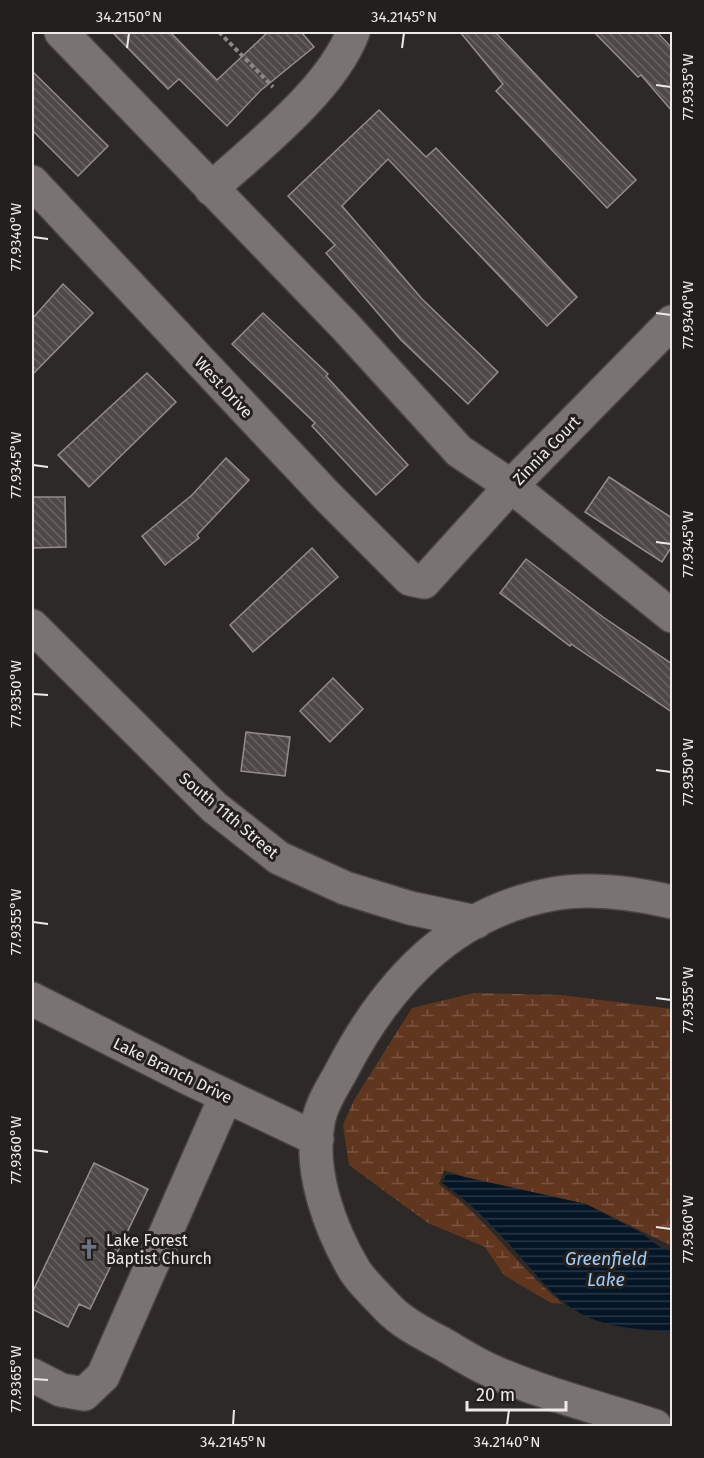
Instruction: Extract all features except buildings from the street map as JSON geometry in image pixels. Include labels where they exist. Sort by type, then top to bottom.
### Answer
[{"type":"street","points":[[61,32],[345,326],[459,451],[511,486],[672,616]]},
{"type":"street","points":[[211,189],[296,110],[332,69],[353,32]]},
{"type":"street","name":"West Drive","points":[[32,182],[327,496],[410,579],[424,582]]},
{"type":"street","name":"Zinnia Court","points":[[424,582],[511,486],[669,332]]},
{"type":"street","name":"South 11th Street","points":[[32,626],[206,799],[279,858],[345,888],[411,908],[476,921]]},
{"type":"street","points":[[655,1426],[494,1372],[421,1332],[389,1309],[356,1273],[335,1233],[323,1193],[317,1138],[323,1106],[352,1050],[401,978],[423,957],[476,921],[518,903],[571,891],[622,892],[672,903]]},
{"type":"street","name":"Lake Branch Drive","points":[[32,999],[226,1096],[317,1138]]},
{"type":"street","points":[[32,1375],[61,1390],[84,1394],[103,1376],[226,1096]]},
{"type":"path","points":[[219,32],[296,110]]},
{"type":"green space","points":[[474,993],[561,995],[672,1009],[672,1246],[586,1204],[471,1179],[444,1170],[439,1184],[472,1212],[531,1275],[563,1304],[551,1303],[504,1275],[485,1247],[428,1223],[349,1165],[343,1125],[354,1100],[412,1008]]},
{"type":"water","name":"Greenfield Lake","points":[[447,1173],[586,1204],[640,1232],[661,1248],[672,1250],[672,1333],[604,1323],[569,1306],[548,1288],[478,1212],[442,1183]]},
{"type":"place","name":"Lake Forest Baptist Church","points":[[89,1249]]}]
